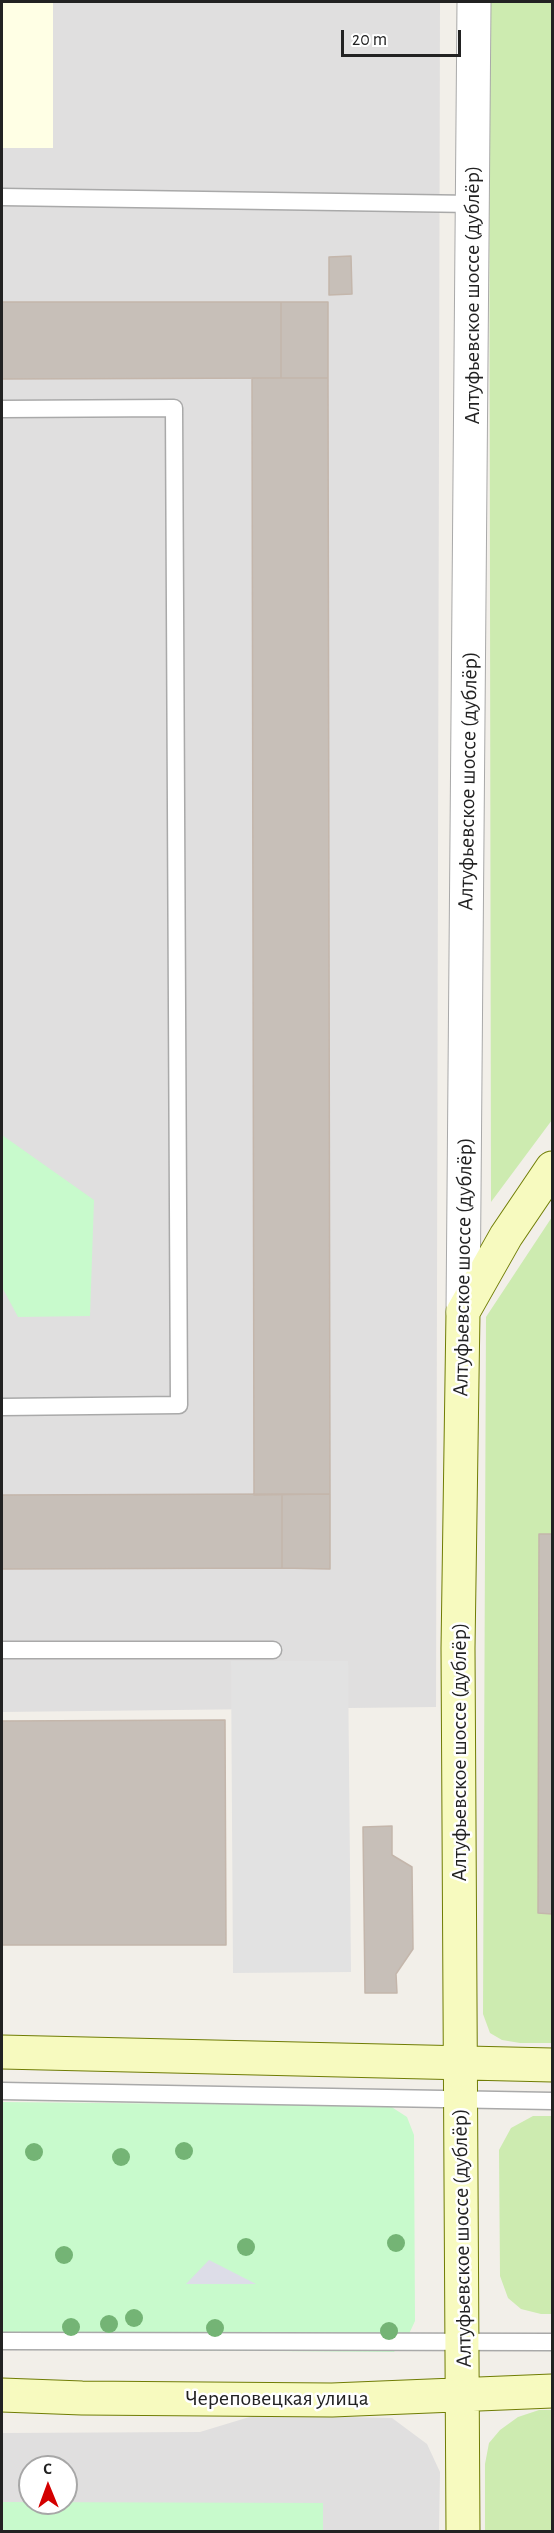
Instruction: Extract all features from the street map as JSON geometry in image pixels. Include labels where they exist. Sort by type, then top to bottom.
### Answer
[{"type":"main road","points":[[463,1312],[506,1236],[552,1168]]},
{"type":"main road","name":"Алтуфьевское шоссе (дублёр)","points":[[463,1312],[458,1648],[463,2532]]},
{"type":"main road","points":[[2,2052],[460,2061],[552,2065]]},
{"type":"main road","name":"Череповецкая улица","points":[[2,2395],[332,2400],[552,2391]]},
{"type":"street","name":"Алтуфьевское шоссе (дублёр)","points":[[463,1312],[474,2]]},
{"type":"lane","points":[[2,197],[473,204]]},
{"type":"lane","points":[[2,409],[174,408],[179,1405],[2,1407]]},
{"type":"lane","points":[[2,1650],[273,1650]]},
{"type":"lane","points":[[2,2091],[552,2101]]},
{"type":"lane","points":[[2,2341],[463,2340],[552,2342]]},
{"type":"shaded area","points":[[2,2],[440,2],[436,1707],[2,1712]]},
{"type":"shaded area","points":[[2,2],[53,2],[53,148],[2,148]]},
{"type":"shaded area","points":[[231,1661],[348,1661],[351,1972],[233,1973]]},
{"type":"shaded area","points":[[209,2260],[256,2284],[186,2284]]},
{"type":"shaded area","points":[[256,2415],[392,2418],[427,2444],[440,2472],[439,2531],[2,2531],[2,2433],[200,2432]]},
{"type":"green space","points":[[489,2],[552,2],[552,1120],[491,1202]]},
{"type":"green space","points":[[2,1135],[94,1200],[90,1316],[18,1317],[2,1287]]},
{"type":"green space","points":[[552,1217],[552,2043],[520,2043],[502,2040],[490,2033],[483,2014],[486,1317]]},
{"type":"green space","points":[[2,2102],[390,2106],[407,2117],[414,2135],[415,2321],[408,2336],[394,2352],[2,2349]]},
{"type":"green space","points":[[533,2116],[552,2116],[552,2314],[521,2309],[508,2298],[500,2276],[499,2150],[511,2128]]},
{"type":"green space","points":[[539,2410],[552,2410],[552,2531],[485,2531],[485,2464],[489,2443],[500,2430],[518,2417]]},
{"type":"green space","points":[[2,2502],[18,2502],[18,2515],[78,2515],[78,2502],[323,2503],[323,2531],[2,2531]]},
{"type":"building","points":[[351,256],[352,294],[329,295],[329,257]]},
{"type":"building","points":[[2,302],[281,302],[281,378],[2,379]]},
{"type":"building","points":[[281,302],[328,302],[328,378],[281,378]]},
{"type":"building","points":[[252,378],[328,378],[330,1494],[254,1495]]},
{"type":"building","points":[[282,1494],[282,1568],[2,1569],[2,1495]]},
{"type":"building","points":[[282,1494],[330,1494],[330,1569],[282,1568]]},
{"type":"building","points":[[539,1534],[552,1534],[552,1914],[538,1913]]},
{"type":"building","points":[[225,1720],[226,1945],[2,1945],[2,1721]]},
{"type":"building","points":[[392,1826],[392,1855],[412,1867],[413,1949],[396,1974],[397,1993],[365,1993],[363,1827]]}]
